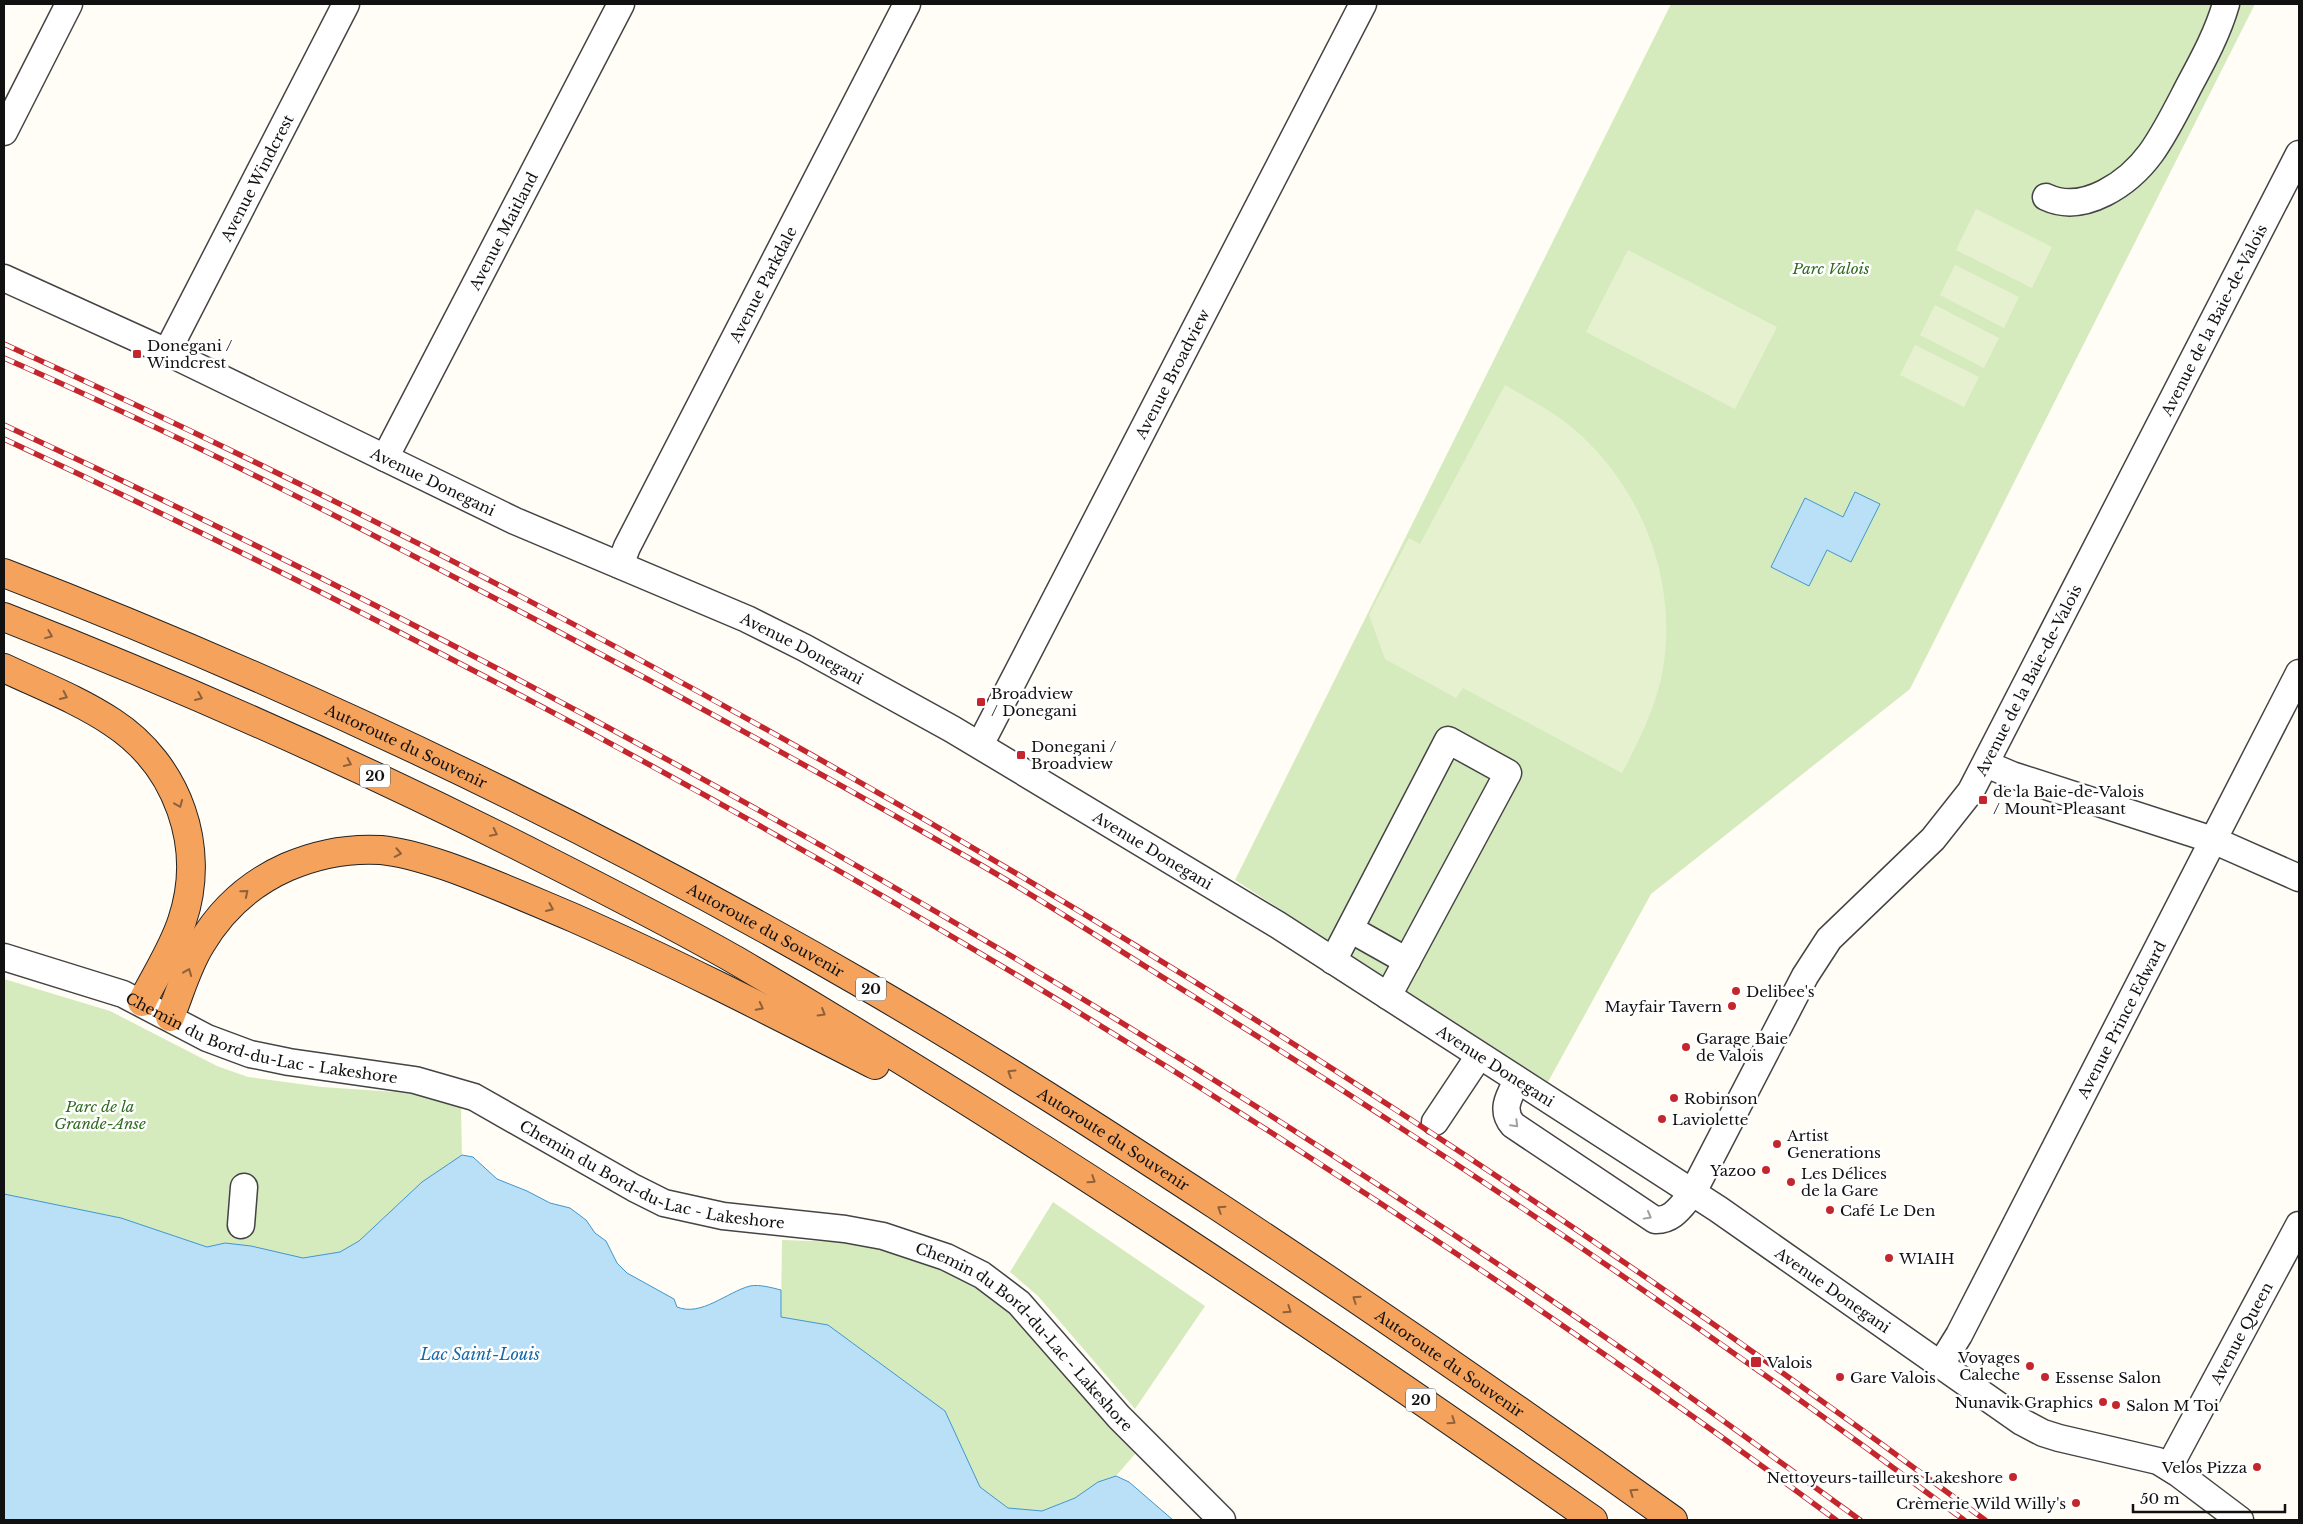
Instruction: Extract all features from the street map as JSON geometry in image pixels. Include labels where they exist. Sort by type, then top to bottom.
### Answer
[{"type":"highway","name":"Autoroute du Souvenir","points":[[4,573],[144,629],[384,734],[518,799],[666,875],[864,985],[1090,1122],[1255,1231],[1454,1366],[1673,1520]]},
{"type":"highway","name":"20","points":[[4,617],[105,657],[261,724],[429,802],[555,864],[735,960],[1051,1153],[1300,1318],[1593,1520]]},
{"type":"highway","points":[[4,668],[77,702],[114,723],[142,746],[161,768],[180,806],[191,844],[191,882],[187,902],[175,938],[142,1002]]},
{"type":"highway","points":[[170,1017],[192,963],[208,933],[224,912],[259,882],[284,868],[320,855],[359,850],[401,853],[504,888],[622,939],[1051,1153]]},
{"type":"street","points":[[4,132],[69,4]]},
{"type":"street","name":"Avenue Windcrest","points":[[167,352],[346,4]]},
{"type":"street","name":"Avenue Maitland","points":[[385,458],[620,4]]},
{"type":"street","name":"Avenue Parkdale","points":[[620,566],[627,547],[907,4]]},
{"type":"street","name":"Avenue Broadview","points":[[980,745],[1363,4]]},
{"type":"street","points":[[2046,197],[2071,203],[2102,194],[2130,176],[2150,154],[2175,114],[2222,20],[2226,4]]},
{"type":"street","name":"Avenue de la Baie-de-Valois","points":[[1517,1081],[1506,1105],[1511,1122],[1646,1216],[1655,1220],[1668,1219],[1692,1194],[1805,976],[1829,939],[1934,839],[1971,792],[2299,154]]},
{"type":"street","name":"Avenue Donegani","points":[[4,278],[167,352],[515,521],[620,566],[678,588],[755,623],[855,675],[980,745],[1254,910],[1334,961],[1726,1215],[2022,1422],[2043,1433],[2141,1456],[2169,1467],[2240,1520]]},
{"type":"street","name":"Avenue Prince Edward","points":[[1941,1364],[1959,1335],[2299,673]]},
{"type":"street","points":[[1334,961],[1448,740],[1508,773],[1388,996]]},
{"type":"street","points":[[1986,764],[2012,775],[2213,840],[2299,878]]},
{"type":"street","points":[[1350,929],[1407,961]]},
{"type":"street","name":"Chemin du Bord-du-Lac - Lakeshore","points":[[4,957],[106,988],[142,1002],[207,1038],[250,1054],[289,1062],[415,1080],[474,1097],[649,1196],[683,1209],[723,1216],[868,1233],[900,1240],[946,1257],[982,1275],[1019,1303],[1119,1416],[1222,1520]]},
{"type":"street","points":[[1435,1122],[1479,1056]]},
{"type":"street","points":[[241,1225],[244,1187]]},
{"type":"street","name":"Avenue Queen","points":[[2169,1467],[2299,1225]]},
{"type":"green space","name":"Parc Valois","points":[[1671,4],[2255,4],[1910,689],[1651,894],[1548,1082],[1235,880]]},
{"type":"green space","points":[[1976,209],[2052,247],[2032,288],[1956,250]]},
{"type":"green space","points":[[1628,250],[1777,327],[1735,409],[1586,332]]},
{"type":"green space","points":[[1955,265],[2019,297],[2004,328],[1940,295]]},
{"type":"green space","points":[[1935,305],[1999,338],[1984,368],[1920,335]]},
{"type":"green space","points":[[1915,345],[1979,377],[1964,407],[1900,375]]},
{"type":"green space","points":[[1505,385],[1561,419],[1595,449],[1617,477],[1636,507],[1650,540],[1660,574],[1665,609],[1666,644],[1661,679],[1654,704],[1622,773],[1463,688],[1456,698],[1385,659],[1369,615],[1409,538],[1420,544]]},
{"type":"green space","name":"Parc de la Grande-Anse","points":[[4,979],[110,1011],[217,1066],[248,1077],[322,1087],[418,1095],[461,1108],[462,1155],[422,1182],[359,1241],[340,1252],[303,1258],[251,1246],[225,1243],[207,1247],[121,1218],[4,1194]]},
{"type":"green space","points":[[1053,1202],[1205,1306],[1135,1409],[1038,1296],[1010,1272]]},
{"type":"green space","points":[[782,1240],[840,1242],[880,1248],[958,1278],[985,1294],[1009,1313],[1135,1454],[1116,1476],[1098,1482],[1075,1498],[1042,1511],[1008,1508],[980,1487],[945,1411],[828,1325],[781,1317]]},
{"type":"water","points":[[1855,492],[1880,504],[1851,562],[1827,550],[1809,586],[1771,567],[1805,498],[1843,517]]},
{"type":"water","name":"Lac Saint-Louis","points":[[462,1155],[473,1157],[497,1179],[550,1203],[570,1208],[586,1220],[595,1233],[606,1241],[617,1263],[627,1273],[674,1299],[677,1307],[695,1309],[750,1286],[762,1286],[781,1290],[781,1317],[828,1325],[945,1411],[980,1487],[1008,1508],[1042,1511],[1075,1498],[1098,1482],[1116,1476],[1129,1482],[1173,1520],[4,1520],[4,1194],[121,1218],[207,1247],[225,1243],[251,1246],[303,1258],[340,1252],[359,1241],[422,1182]]},
{"type":"railway","points":[[4,344],[265,467],[522,597],[776,735],[1026,879],[1271,1030],[1513,1187],[1751,1351],[1985,1520]]},
{"type":"railway","points":[[4,358],[215,456],[491,596],[771,747],[1008,881],[1392,1122],[1489,1186],[1776,1383],[1964,1520]]},
{"type":"railway","points":[[4,425],[216,526],[425,631],[632,741],[837,855],[1040,973],[1240,1096],[1437,1223],[1631,1355],[1860,1520]]},
{"type":"railway","points":[[4,439],[244,554],[482,675],[716,801],[947,934],[1175,1072],[1399,1216],[1619,1365],[1836,1520]]},
{"type":"place","name":"Donegani / Windcrest","points":[[137,354]]},
{"type":"place","name":"Broadview / Donegani","points":[[981,702]]},
{"type":"place","name":"Donegani / Broadview","points":[[1021,755]]},
{"type":"place","name":"de la Baie-de-Valois / Mount-Pleasant","points":[[1983,800]]},
{"type":"place","name":"Delibee's","points":[[1736,991]]},
{"type":"place","name":"Mayfair Tavern","points":[[1732,1006]]},
{"type":"place","name":"Garage Baie de Valois","points":[[1686,1047]]},
{"type":"place","name":"Robinson","points":[[1674,1098]]},
{"type":"place","name":"Laviolette","points":[[1662,1119]]},
{"type":"place","name":"Artist Generations","points":[[1777,1144]]},
{"type":"place","name":"Yazoo","points":[[1766,1170]]},
{"type":"place","name":"Les Délices de la Gare","points":[[1791,1182]]},
{"type":"place","name":"Café Le Den","points":[[1830,1210]]},
{"type":"place","name":"WIAIH","points":[[1889,1258]]},
{"type":"place","name":"Valois","points":[[1756,1362]]},
{"type":"place","name":"Voyages Caleche","points":[[2030,1366]]},
{"type":"place","name":"Gare Valois","points":[[1840,1377]]},
{"type":"place","name":"Essense Salon","points":[[2045,1377]]},
{"type":"place","name":"Nunavik Graphics","points":[[2103,1402]]},
{"type":"place","name":"Salon M Toi","points":[[2116,1405]]},
{"type":"place","name":"Velos Pizza","points":[[2257,1467]]},
{"type":"place","name":"Nettoyeurs-tailleurs Lakeshore","points":[[2013,1477]]},
{"type":"place","name":"Crèmerie Wild Willy's","points":[[2076,1503]]}]
